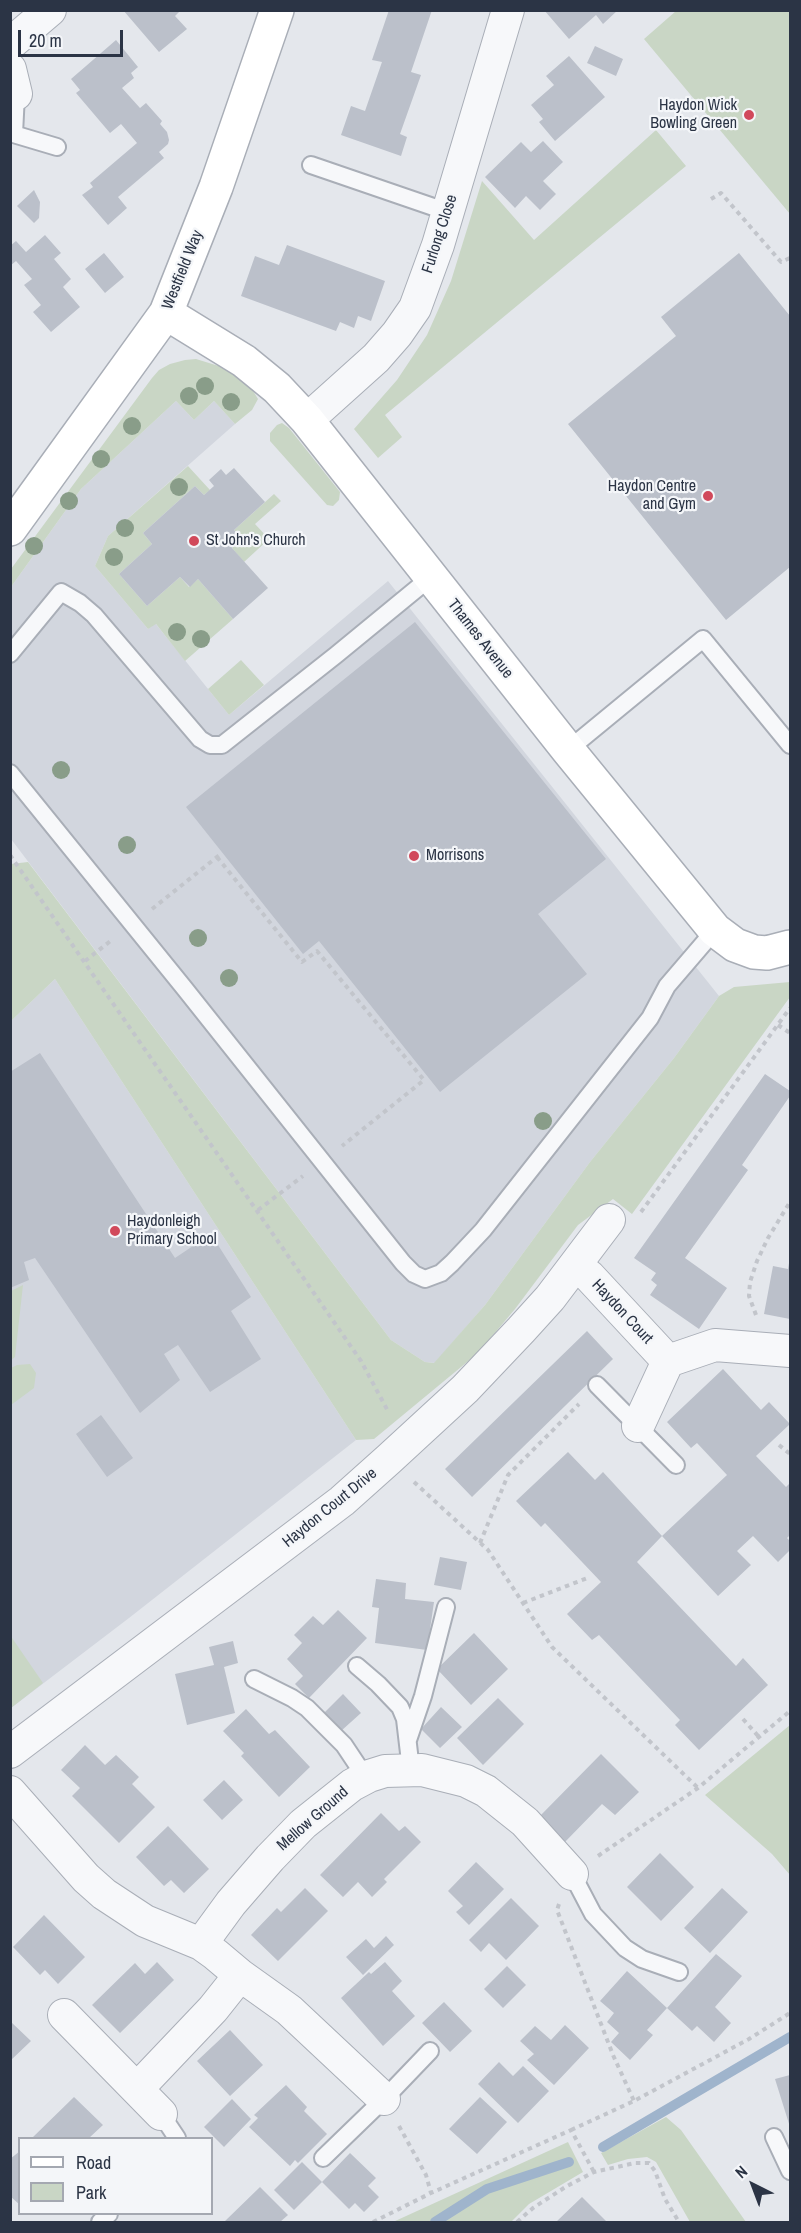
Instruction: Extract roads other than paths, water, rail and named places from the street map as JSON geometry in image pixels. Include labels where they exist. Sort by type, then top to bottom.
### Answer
[{"type":"street","points":[[10,44],[50,10]]},
{"type":"street","name":"Westfield Way","points":[[10,529],[166,313],[216,187],[277,10]]},
{"type":"street","name":"Furlong Close","points":[[307,420],[376,358],[407,322],[415,308],[438,245],[508,10]]},
{"type":"street","name":"Thames Avenue","points":[[166,313],[244,361],[277,388],[307,420],[568,750],[715,930],[735,945],[754,952],[767,953],[790,947]]},
{"type":"street","name":"Haydon Court Drive","points":[[10,1752],[342,1501],[473,1380],[550,1298],[575,1265],[623,1218]]},
{"type":"street","name":"Haydon Court","points":[[575,1265],[589,1276],[668,1361]]},
{"type":"street","points":[[638,1426],[668,1361],[715,1345],[780,1350]]},
{"type":"street","name":"Mellow Ground","points":[[201,1944],[231,1903],[303,1824],[330,1800],[366,1778],[385,1771],[409,1755],[445,1775],[486,1791],[525,1822],[572,1874]]},
{"type":"street","points":[[10,1792],[86,1878],[104,1894],[145,1921],[201,1944],[289,2010],[384,2099]]},
{"type":"street","points":[[137,2089],[213,2009],[240,1975]]},
{"type":"street","points":[[64,2015],[137,2089],[169,2126]]},
{"type":"lane","points":[[13,81],[12,134],[57,147]]},
{"type":"lane","points":[[311,165],[448,212]]},
{"type":"lane","points":[[10,654],[61,592],[80,603],[94,615],[200,740],[210,745],[222,745],[327,663],[431,577]]},
{"type":"lane","points":[[568,750],[703,639],[790,745]]},
{"type":"lane","points":[[10,773],[403,1263],[414,1274],[425,1279],[441,1273],[483,1230],[650,1018],[667,986],[715,930]]},
{"type":"lane","points":[[597,1385],[676,1465]]},
{"type":"lane","points":[[409,1755],[446,1607]]},
{"type":"lane","points":[[357,1666],[400,1707],[405,1719],[409,1755]]},
{"type":"lane","points":[[254,1679],[307,1708],[344,1745],[366,1778]]},
{"type":"lane","points":[[572,1874],[593,1914],[625,1948],[642,1959],[679,1972]]},
{"type":"lane","points":[[323,2158],[430,2051]]},
{"type":"lane","points":[[774,2136],[790,2171]]},
{"type":"waterway","points":[[603,2147],[790,2037]]},
{"type":"waterway","points":[[435,2222],[487,2189],[569,2162]]},
{"type":"place","name":"Haydon Wick Bowling Green","points":[[749,115]]},
{"type":"place","name":"Haydon Centre and Gym","points":[[708,496]]},
{"type":"place","name":"St John's Church","points":[[194,541]]},
{"type":"place","name":"Morrisons","points":[[414,856]]},
{"type":"place","name":"Haydonleigh Primary School","points":[[115,1231]]}]
